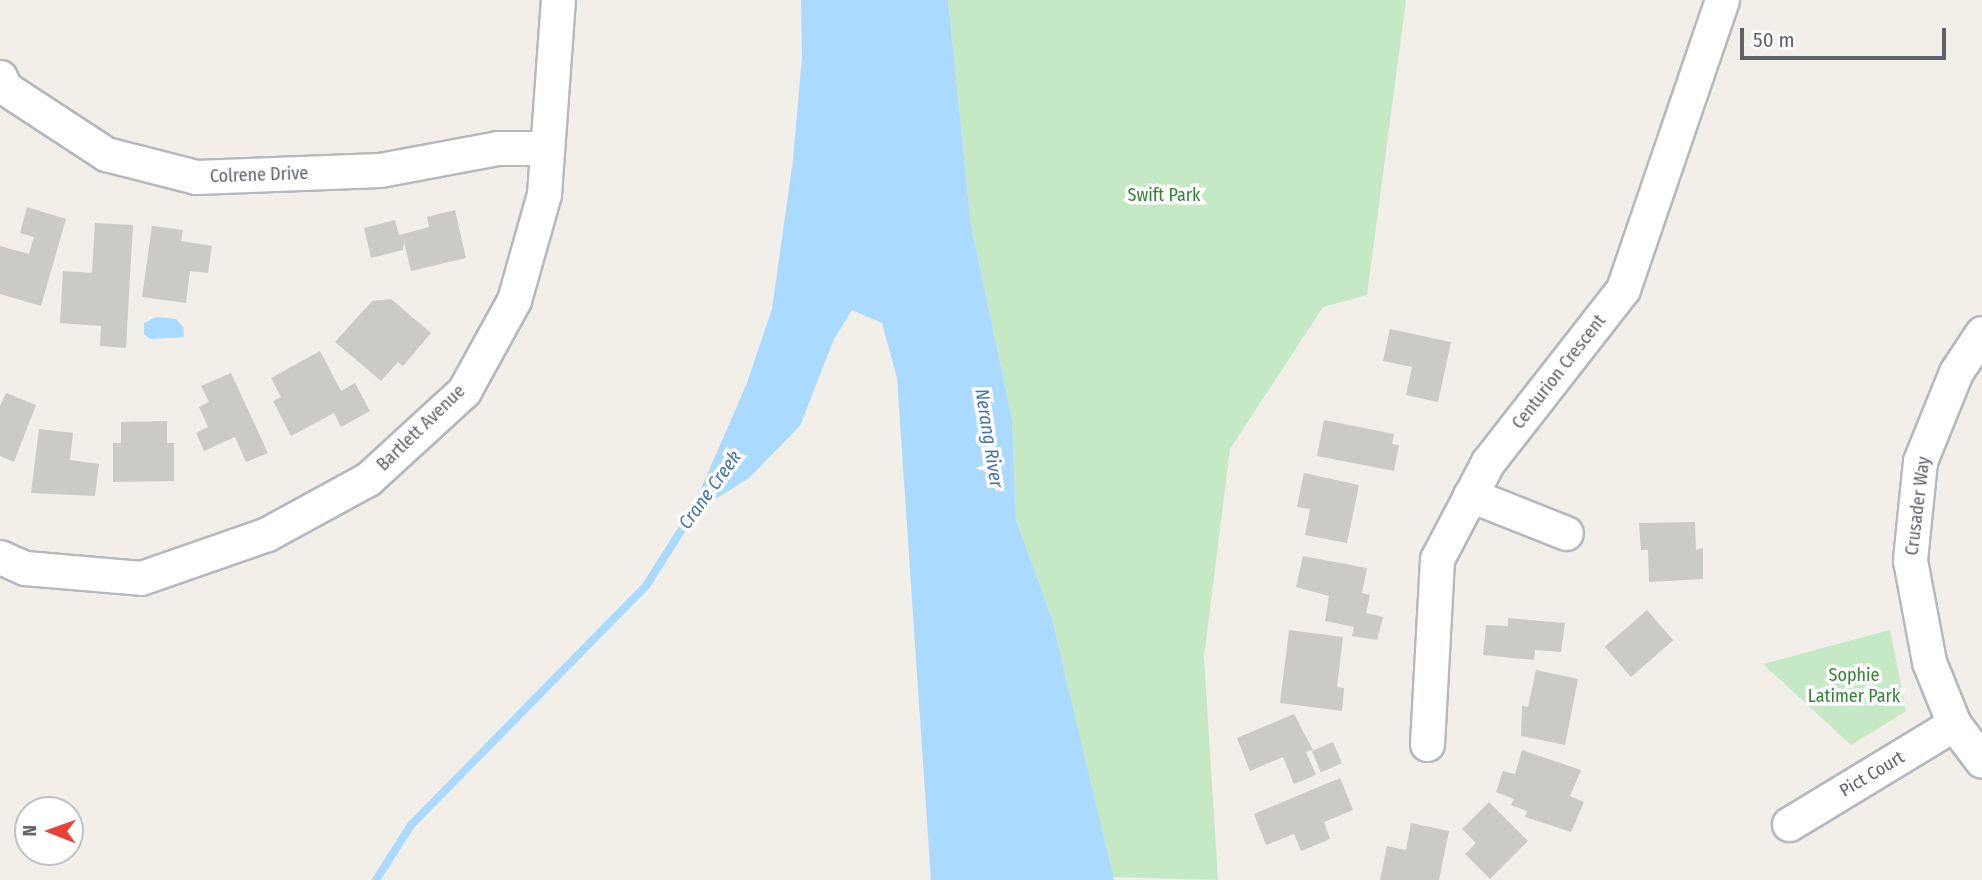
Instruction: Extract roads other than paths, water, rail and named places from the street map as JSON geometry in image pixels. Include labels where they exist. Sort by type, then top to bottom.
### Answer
[{"type":"street","name":"Bartlett Avenue","points":[[0,557],[25,568],[141,578],[267,534],[368,479],[464,391],[514,300],[544,194],[558,0]]},
{"type":"street","name":"Centurion Crescent","points":[[1427,744],[1437,559],[1488,462],[1623,289],[1722,0]]},
{"type":"street","name":"Colrene Drive","points":[[0,77],[5,88],[106,155],[196,177],[380,170],[497,148],[547,148]]},
{"type":"street","name":"Crusader Way","points":[[1982,333],[1956,372],[1920,461],[1910,560],[1929,662],[1954,724],[1982,761]]},
{"type":"street","points":[[1470,495],[1566,533]]},
{"type":"street","name":"Pict Court","points":[[1789,824],[1954,724]]},
{"type":"water","name":"Nerang River","points":[[801,0],[948,0],[971,225],[1012,419],[1016,519],[1052,619],[1114,880],[931,880],[897,378],[882,323],[852,310],[834,339],[800,426],[749,478],[689,516],[747,383],[772,309],[793,160],[802,56]]},
{"type":"water","points":[[156,317],[176,319],[183,327],[184,337],[150,339],[144,334],[144,323]]},
{"type":"waterway","name":"Crane Creek","points":[[376,880],[411,825],[646,586],[694,510]]},
{"type":"park label","name":"Swift Park","points":[[1164,195]]},
{"type":"park label","name":"Sophie Latimer Park","points":[[1854,686]]}]
